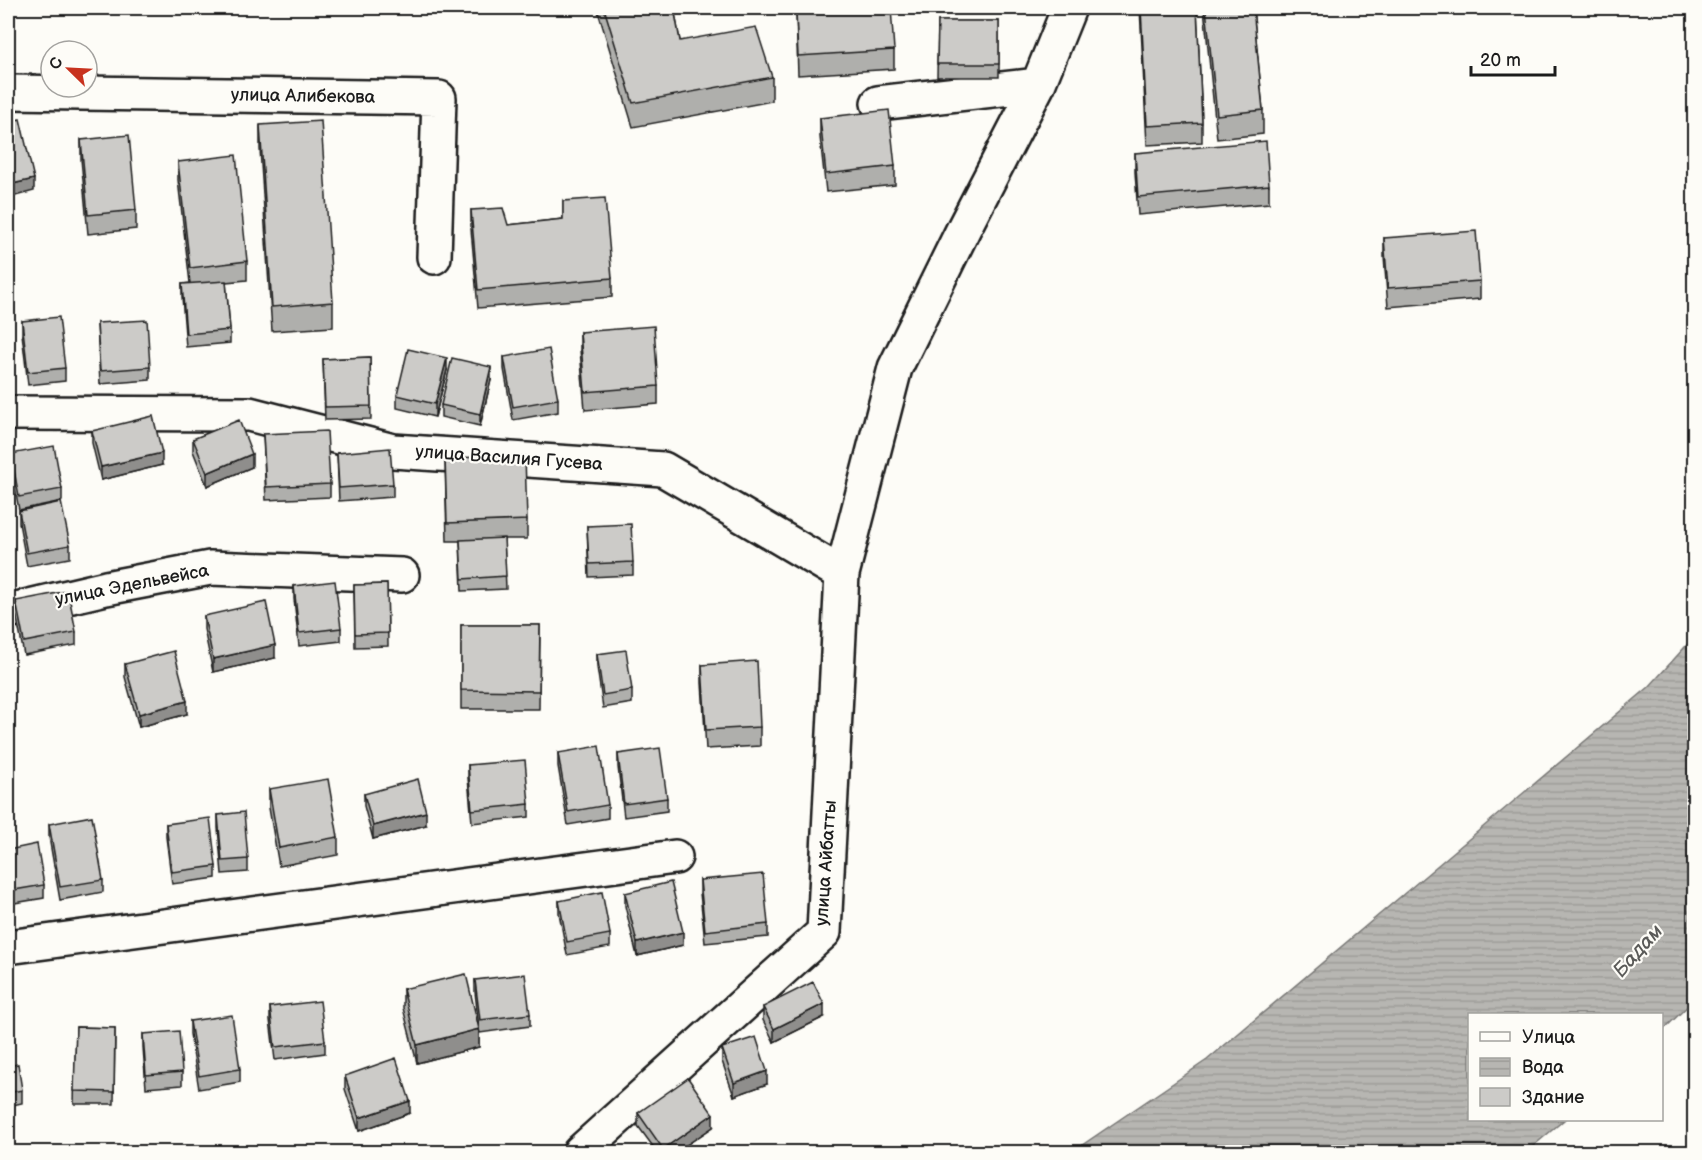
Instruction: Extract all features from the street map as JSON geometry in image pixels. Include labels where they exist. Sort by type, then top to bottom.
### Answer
[{"type":"street","name":"улица Айбатты","points":[[580,1152],[824,932],[842,574],[895,368],[1038,85],[1069,8]]},
{"type":"street","points":[[878,104],[1038,85]]},
{"type":"street","name":"улица Алибекова","points":[[8,92],[439,98],[434,257]]},
{"type":"street","name":"улица Василия Гусева","points":[[8,413],[249,414],[393,451],[663,469],[842,574]]},
{"type":"street","name":"улица Эдельвейса","points":[[8,611],[106,588],[210,568],[402,575]]},
{"type":"street","points":[[8,947],[675,856]]},
{"type":"water","name":"Бадам","points":[[1694,637],[1694,1000],[1663,1030],[1663,1013],[1468,1013],[1468,1121],[1563,1121],[1526,1152],[1072,1152],[1207,1060],[1649,687]]},
{"type":"building","points":[[604,8],[674,8],[680,41],[756,27],[772,77],[633,103]]},
{"type":"building","points":[[891,8],[894,50],[798,56],[796,13]]},
{"type":"building","points":[[1141,8],[1197,8],[1202,123],[1147,126]]},
{"type":"building","points":[[1206,8],[1253,8],[1263,110],[1217,115]]},
{"type":"building","points":[[938,21],[999,21],[999,64],[937,64]]},
{"type":"building","points":[[889,110],[895,166],[826,174],[820,118]]},
{"type":"building","points":[[20,119],[34,179],[8,185],[8,122]]},
{"type":"building","points":[[321,121],[333,302],[272,307],[260,125]]},
{"type":"building","points":[[129,135],[136,210],[88,215],[81,140]]},
{"type":"building","points":[[1266,141],[1269,185],[1138,197],[1135,153]]},
{"type":"building","points":[[236,155],[247,261],[190,268],[178,162]]},
{"type":"building","points":[[605,198],[612,278],[478,290],[471,210],[503,208],[508,225],[563,219],[563,201]]},
{"type":"building","points":[[1476,231],[1480,281],[1388,288],[1384,238]]},
{"type":"building","points":[[226,281],[230,330],[186,334],[182,284]]},
{"type":"building","points":[[59,317],[65,368],[28,372],[22,321]]},
{"type":"building","points":[[147,320],[150,367],[100,371],[97,323]]},
{"type":"building","points":[[654,326],[658,386],[585,392],[580,332]]},
{"type":"building","points":[[408,349],[447,358],[435,404],[397,395]]},
{"type":"building","points":[[549,349],[558,399],[513,407],[504,357]]},
{"type":"building","points":[[370,357],[371,406],[325,407],[323,359]]},
{"type":"building","points":[[452,358],[491,367],[480,414],[441,405]]},
{"type":"building","points":[[153,416],[162,453],[101,467],[92,431]]},
{"type":"building","points":[[239,420],[252,454],[207,473],[193,439]]},
{"type":"building","points":[[327,431],[330,484],[266,487],[263,434]]},
{"type":"building","points":[[54,446],[62,489],[19,497],[11,454]]},
{"type":"building","points":[[390,448],[393,484],[339,488],[337,453]]},
{"type":"building","points":[[525,456],[527,520],[447,523],[445,458]]},
{"type":"building","points":[[61,502],[70,545],[27,553],[19,511]]},
{"type":"building","points":[[631,524],[633,562],[589,564],[587,526]]},
{"type":"building","points":[[504,538],[506,576],[462,579],[460,540]]},
{"type":"building","points":[[335,581],[341,628],[299,633],[294,586]]},
{"type":"building","points":[[387,584],[388,633],[355,634],[354,585]]},
{"type":"building","points":[[68,591],[76,632],[24,642],[16,601]]},
{"type":"building","points":[[266,602],[275,645],[213,659],[204,616]]},
{"type":"building","points":[[461,625],[540,625],[539,691],[461,690]]},
{"type":"building","points":[[626,650],[632,690],[603,695],[597,654]]},
{"type":"building","points":[[174,651],[187,701],[139,714],[125,664]]},
{"type":"building","points":[[757,661],[760,727],[706,730],[702,665]]},
{"type":"building","points":[[599,746],[608,805],[568,812],[558,753]]},
{"type":"building","points":[[660,748],[667,798],[624,804],[618,754]]},
{"type":"building","points":[[525,760],[529,804],[472,810],[468,765]]},
{"type":"building","points":[[328,779],[338,837],[279,848],[269,789]]},
{"type":"building","points":[[418,779],[426,812],[373,826],[364,794]]},
{"type":"building","points":[[244,812],[248,859],[222,861],[218,815]]},
{"type":"building","points":[[92,816],[103,880],[60,887],[49,824]]},
{"type":"building","points":[[210,818],[216,866],[172,872],[166,824]]},
{"type":"building","points":[[37,844],[44,885],[8,891],[8,850]]},
{"type":"building","points":[[763,874],[768,924],[705,931],[700,880]]},
{"type":"building","points":[[671,882],[683,932],[637,943],[625,893]]},
{"type":"building","points":[[602,892],[610,934],[567,942],[559,901]]},
{"type":"building","points":[[466,974],[479,1029],[417,1045],[403,989]]},
{"type":"building","points":[[525,974],[530,1014],[480,1020],[475,980]]},
{"type":"building","points":[[813,982],[824,1004],[774,1029],[763,1007]]},
{"type":"building","points":[[320,1001],[325,1041],[275,1047],[270,1007]]},
{"type":"building","points":[[232,1015],[240,1069],[199,1076],[190,1021]]},
{"type":"building","points":[[76,1027],[115,1028],[114,1092],[74,1091]]},
{"type":"building","points":[[179,1031],[182,1072],[146,1075],[143,1034]]},
{"type":"building","points":[[756,1037],[767,1071],[734,1083],[722,1048]]},
{"type":"building","points":[[396,1058],[410,1101],[359,1118],[345,1076]]},
{"type":"building","points":[[18,1064],[22,1090],[8,1093],[8,1066]]},
{"type":"building","points":[[688,1078],[713,1114],[663,1149],[638,1113]]}]
